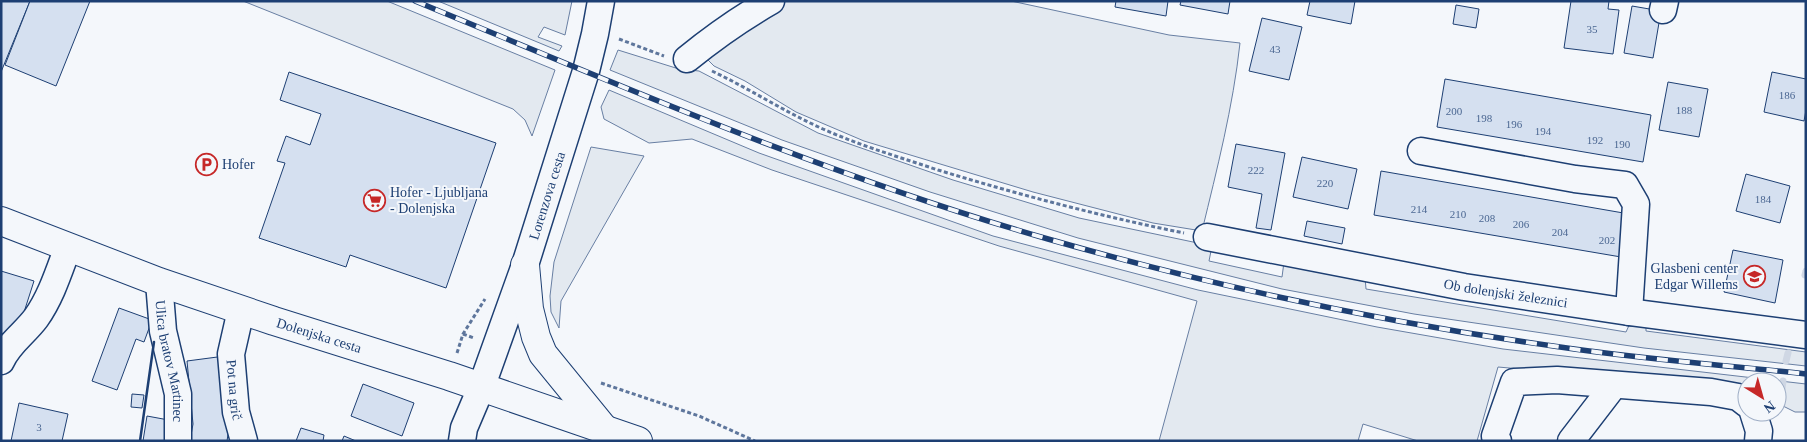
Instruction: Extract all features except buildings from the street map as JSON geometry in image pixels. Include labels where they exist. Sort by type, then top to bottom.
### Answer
[{"type":"main road","name":"Dolenjska cesta","points":[[1,222],[159,282],[638,441]]},
{"type":"main road","points":[[525,265],[530,309],[536,338],[544,354],[606,430]]},
{"type":"street","name":"Lorenzova cesta","points":[[462,441],[464,428],[481,388],[525,265],[586,72],[601,1]]},
{"type":"street","points":[[687,59],[717,35],[771,1]]},
{"type":"street","points":[[1421,151],[1575,179],[1625,185],[1636,204],[1629,312]]},
{"type":"street","name":"Ob dolenjski železnici","points":[[1207,237],[1464,287],[1629,312],[1806,335]]},
{"type":"street","points":[[1,361],[5,351],[36,318],[55,284],[68,247]]},
{"type":"street","name":"Ulica bratov Martinec","points":[[159,282],[163,332],[178,394],[178,441]]},
{"type":"street","name":"Pot na grič","points":[[241,310],[231,354],[236,412],[244,441]]},
{"type":"street","points":[[1498,441],[1495,436],[1514,382],[1557,380],[1711,392],[1737,396]]},
{"type":"street","points":[[1571,441],[1614,385]]},
{"type":"street","points":[[1756,422],[1759,431],[1758,441]]},
{"type":"path","points":[[613,36],[675,60],[687,59],[745,87],[803,120],[872,148],[998,189],[1056,205],[1207,237]]},
{"type":"path","points":[[594,380],[699,416],[755,441]]},
{"type":"shaded area","points":[[243,1],[387,1],[555,70],[532,136],[525,120],[513,109]]},
{"type":"shaded area","points":[[438,1],[572,1],[565,35],[544,27],[538,37],[562,46],[559,51]]},
{"type":"shaded area","points":[[785,1],[1011,1],[1169,35],[1240,43],[1229,114],[1202,231],[1153,223],[1033,192],[864,141],[796,112],[745,81],[714,66],[708,60],[708,54],[741,29]]},
{"type":"shaded area","points":[[618,50],[679,69],[699,71],[818,133],[953,180],[1079,218],[1212,246],[1209,261],[1282,277],[1284,262],[1365,277],[1366,289],[1626,332],[1631,321],[1646,324],[1646,331],[1806,352],[1806,366],[1644,348],[1414,314],[1282,289],[1078,238],[930,192],[782,140],[610,70]]},
{"type":"shaded area","points":[[609,90],[759,153],[993,236],[1198,290],[1377,327],[1503,349],[1737,376],[1737,388],[1498,367],[1477,441],[1418,441],[1363,424],[1358,441],[1159,441],[1197,301],[999,246],[772,170],[692,139],[649,143],[604,119],[601,107]]},
{"type":"shaded area","points":[[591,147],[644,156],[561,301],[559,328],[551,312],[550,296],[554,262]]},
{"type":"shaded area","points":[[1787,382],[1806,384],[1806,412],[1795,412],[1787,408]]},
{"type":"waterway","points":[[1805,275],[1806,271]]},
{"type":"waterway","points":[[1786,361],[1788,353]]},
{"type":"railway","points":[[415,1],[650,98],[807,159],[967,214],[1111,256],[1238,288],[1431,327],[1590,351],[1806,374]]},
{"type":"wall","points":[[140,441],[154,342]]},
{"type":"place","name":"Hofer","points":[[206,164]]},
{"type":"place","name":"Hofer - Ljubljana - Dolenjska","points":[[374,200]]},
{"type":"place","name":"Glasbeni center Edgar Willems","points":[[1754,276]]}]
